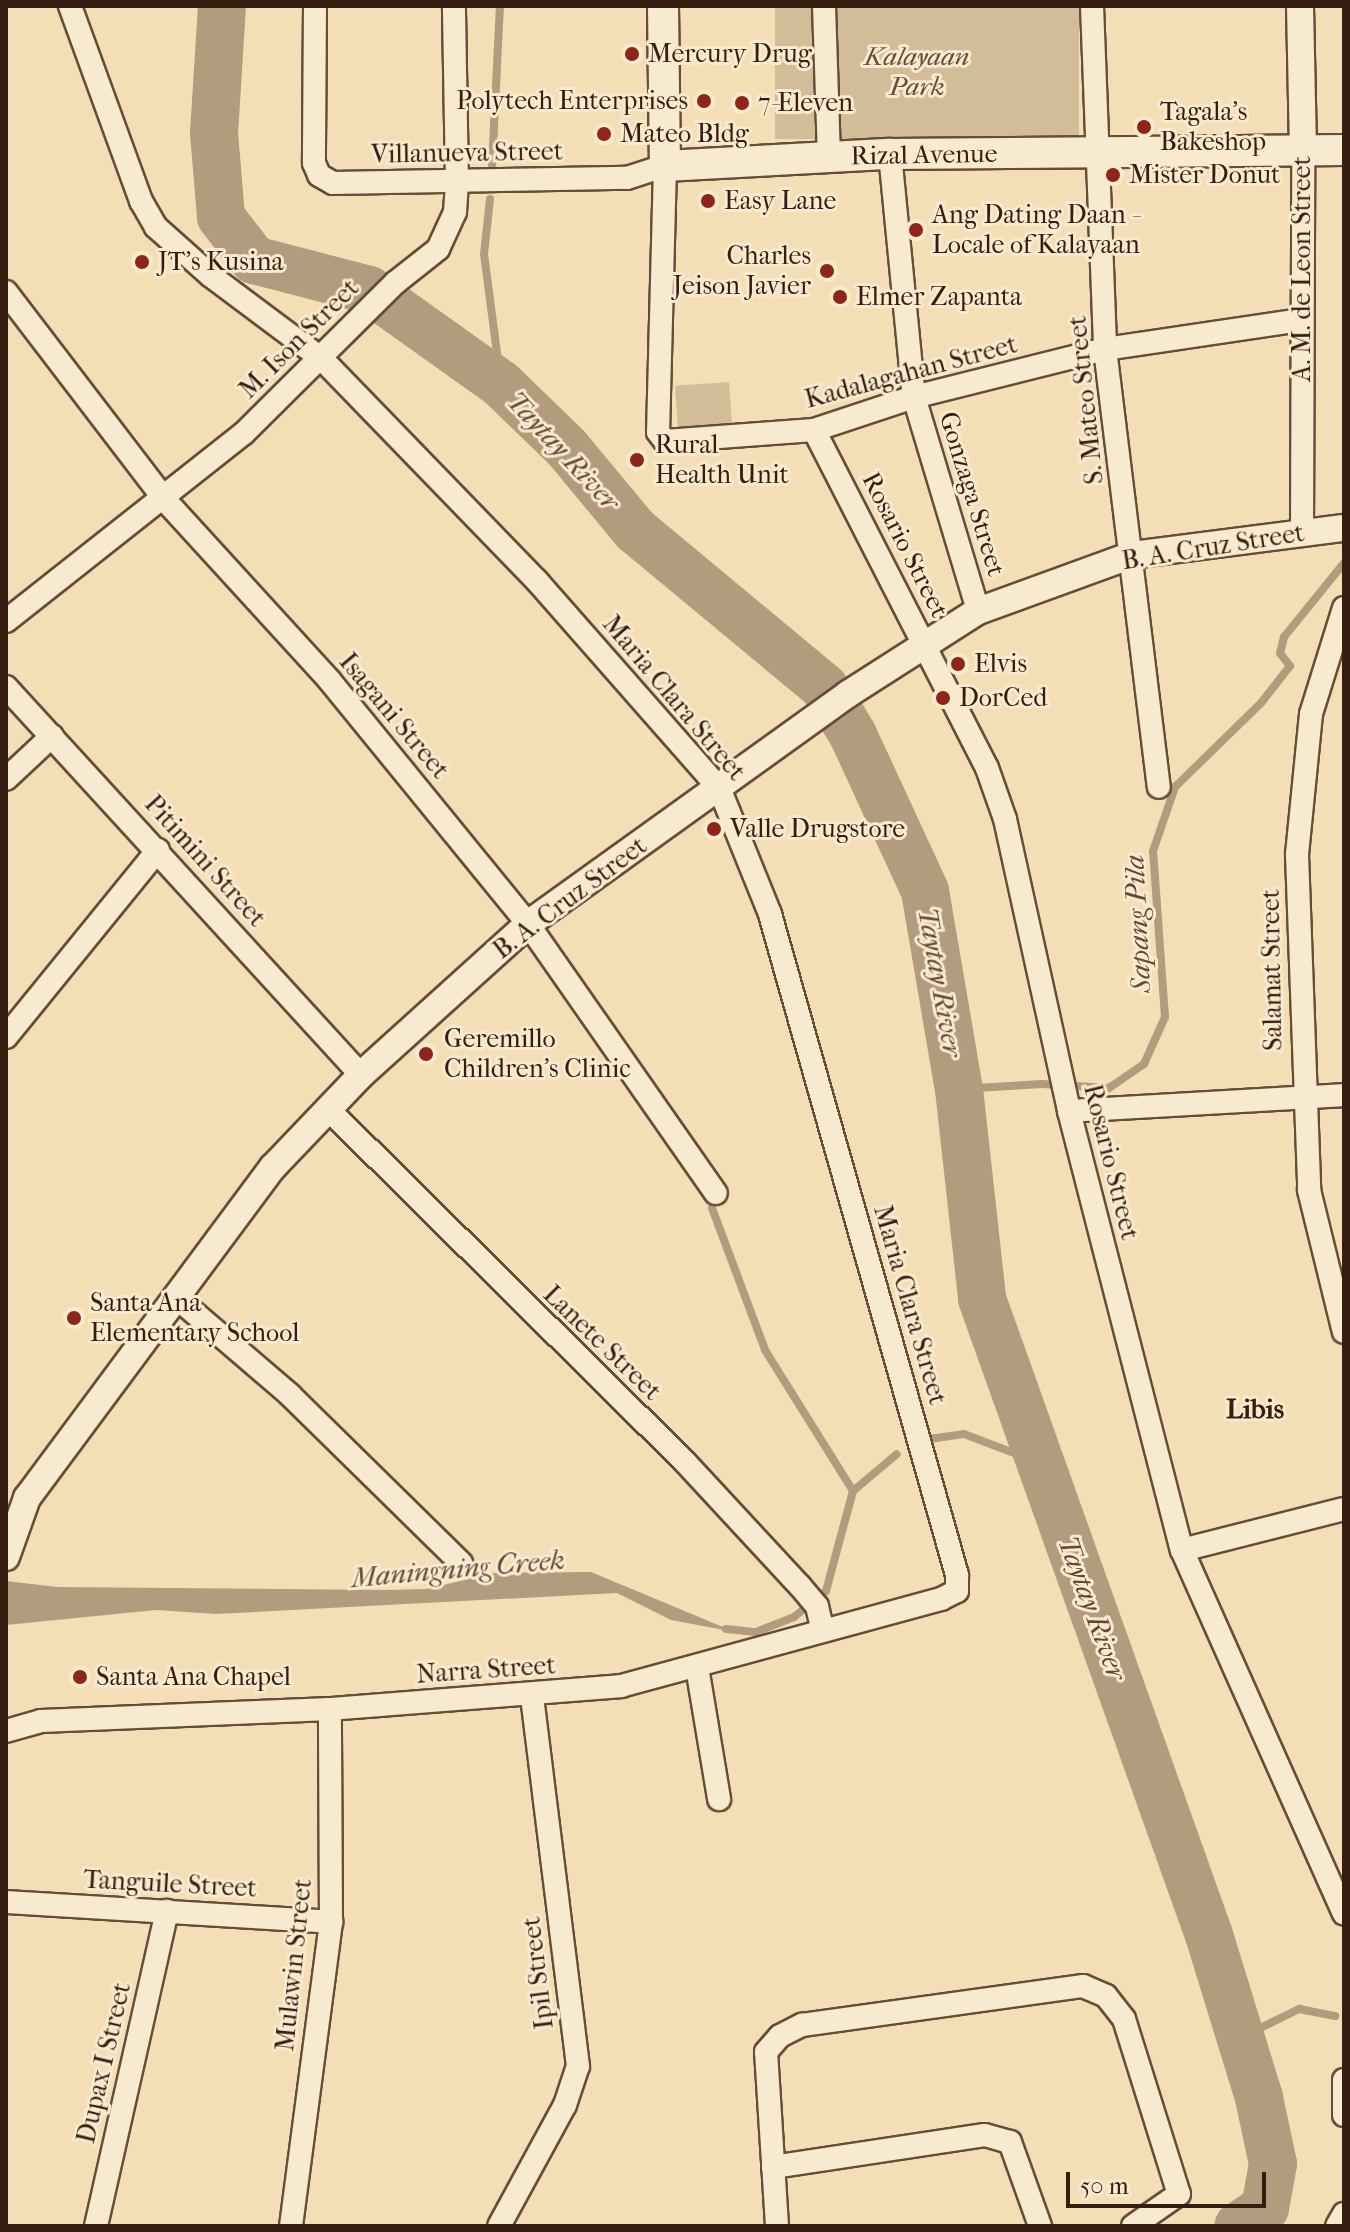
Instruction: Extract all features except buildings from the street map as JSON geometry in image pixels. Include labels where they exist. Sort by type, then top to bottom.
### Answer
[{"type":"main road","points":[[663,6],[665,166]]},
{"type":"main road","name":"Rizal Avenue","points":[[665,166],[890,154],[1344,150]]},
{"type":"street","name":"Maria Clara Street","points":[[70,6],[141,201],[156,227],[211,276],[322,359],[537,581],[719,788],[770,914],[957,1575],[957,1591]]},
{"type":"street","name":"Villanueva Street","points":[[315,6],[314,163],[319,175],[333,183],[627,178],[665,166]]},
{"type":"street","name":"M. Ison Street","points":[[6,621],[164,499],[322,359],[395,283],[438,249],[455,212],[457,183],[454,6]]},
{"type":"street","points":[[824,6],[829,156]]},
{"type":"street","name":"S. Mateo Street","points":[[1092,6],[1105,349],[1159,787]]},
{"type":"street","name":"A. M. de Leon Street","points":[[1300,6],[1303,151],[1302,531]]},
{"type":"street","name":"Gonzaga Street","points":[[890,154],[914,397],[978,611]]},
{"type":"street","name":"Kadalagahan Street","points":[[665,166],[658,432],[674,443],[814,430],[914,397],[1105,349],[1301,320]]},
{"type":"street","name":"Isagani Street","points":[[6,292],[164,499],[330,681],[528,924],[716,1193]]},
{"type":"street","name":"Rosario Street","points":[[814,430],[987,768],[1005,819],[1069,1111],[1182,1550],[1344,1914]]},
{"type":"street","name":"B. A. Cruz Street","points":[[6,1557],[27,1498],[273,1167],[361,1075],[528,924],[848,694],[978,611],[1132,555],[1344,528]]},
{"type":"street","name":"Salamat Street","points":[[1344,608],[1311,714],[1302,778],[1297,855],[1303,1096],[1309,1190],[1344,1332]]},
{"type":"street","name":"Pitimini Street","points":[[6,687],[361,1075]]},
{"type":"street","points":[[6,779],[52,736]]},
{"type":"street","points":[[6,1037],[158,850]]},
{"type":"street","points":[[1069,1111],[1344,1095]]},
{"type":"street","name":"Lanete Street","points":[[328,1109],[685,1462],[800,1586],[819,1617]]},
{"type":"street","points":[[177,1298],[290,1395],[461,1563]]},
{"type":"street","points":[[1182,1550],[1344,1509]]},
{"type":"street","name":"Narra Street","points":[[6,1731],[41,1721],[532,1697],[621,1686],[697,1667],[819,1617],[868,1620],[957,1591]]},
{"type":"street","points":[[697,1667],[719,1799]]},
{"type":"street","name":"Ipil Street","points":[[499,2226],[565,2105],[578,2066],[532,1697]]},
{"type":"street","name":"Mulawin Street","points":[[291,2226],[331,1922],[330,1709]]},
{"type":"street","name":"Tanguile Street","points":[[6,1902],[331,1922]]},
{"type":"street","name":"Dupax I Street","points":[[96,2226],[167,1911]]},
{"type":"street","points":[[777,2226],[766,2052],[780,2036],[802,2025],[1083,1986],[1106,1996],[1124,2019],[1179,2194],[1133,2226]]},
{"type":"street","points":[[1344,2080],[1344,2115]]},
{"type":"street","points":[[773,2167],[985,2135],[1010,2142],[1040,2226]]},
{"type":"street","points":[[1337,2226],[1344,2214]]},
{"type":"green space","name":"Kalayaan Park","points":[[775,6],[1079,6],[1079,139],[775,139]]},
{"type":"green space","points":[[729,382],[732,429],[678,433],[675,386]]},
{"type":"shaded area","points":[[591,1572],[735,1632],[671,1620],[617,1593],[216,1614],[156,1610],[6,1625],[6,1581],[57,1587],[386,1590],[426,1589],[494,1573]]},
{"type":"shaded area","points":[[1273,2164],[1275,2187],[1266,2217],[1253,2226],[1224,2226],[1264,2191]]},
{"type":"waterway","name":"Taytay River","points":[[222,6],[214,133],[221,217],[254,260],[369,290],[501,384],[567,448],[635,530],[824,687],[853,735],[925,891],[959,1089],[982,1299],[1209,1935],[1259,2098],[1273,2164],[1265,2208],[1238,2226]]},
{"type":"waterway","points":[[492,168],[500,6]]},
{"type":"waterway","points":[[490,199],[484,254],[501,384]]},
{"type":"waterway","name":"Sapang Pila","points":[[959,1089],[1042,1084],[1109,1088],[1144,1064],[1165,1017],[1153,851],[1175,787],[1261,703],[1290,666],[1280,653],[1284,637],[1344,563]]},
{"type":"waterway","points":[[712,1208],[765,1350],[853,1491]]},
{"type":"waterway","name":"Maningning Creek","points":[[929,1439],[964,1434],[1038,1462]]},
{"type":"waterway","name":"Maningning Creek","points":[[726,1629],[756,1632],[794,1617],[826,1591],[853,1491],[897,1454]]},
{"type":"waterway","points":[[1242,2037],[1299,2009],[1335,2016]]},
{"type":"place","name":"Mercury Drug","points":[[632,54]]},
{"type":"place","name":"Polytech Enterprises","points":[[704,101]]},
{"type":"place","name":"7-Eleven","points":[[742,103]]},
{"type":"place","name":"Tagala's Bakeshop","points":[[1144,127]]},
{"type":"place","name":"Mateo Bldg","points":[[604,134]]},
{"type":"place","name":"Mister Donut","points":[[1113,175]]},
{"type":"place","name":"Easy Lane","points":[[708,201]]},
{"type":"place","name":"Ang Dating Daan - Locale of Kalayaan","points":[[916,230]]},
{"type":"place","name":"JT's Kusina","points":[[142,262]]},
{"type":"place","name":"Charles Jeison Javier","points":[[827,271]]},
{"type":"place","name":"Elmer Zapanta","points":[[840,297]]},
{"type":"place","name":"Rural Health Unit","points":[[637,460]]},
{"type":"place","name":"Elvis","points":[[958,664]]},
{"type":"place","name":"DorCed","points":[[943,698]]},
{"type":"place","name":"Valle Drugstore","points":[[714,829]]},
{"type":"place","name":"Geremillo Children's Clinic","points":[[426,1054]]},
{"type":"place","name":"Santa Ana Elementary School","points":[[74,1318]]},
{"type":"place","name":"Santa Ana Chapel","points":[[80,1677]]},
{"type":"district","name":"Libis","points":[[1255,1409]]}]
